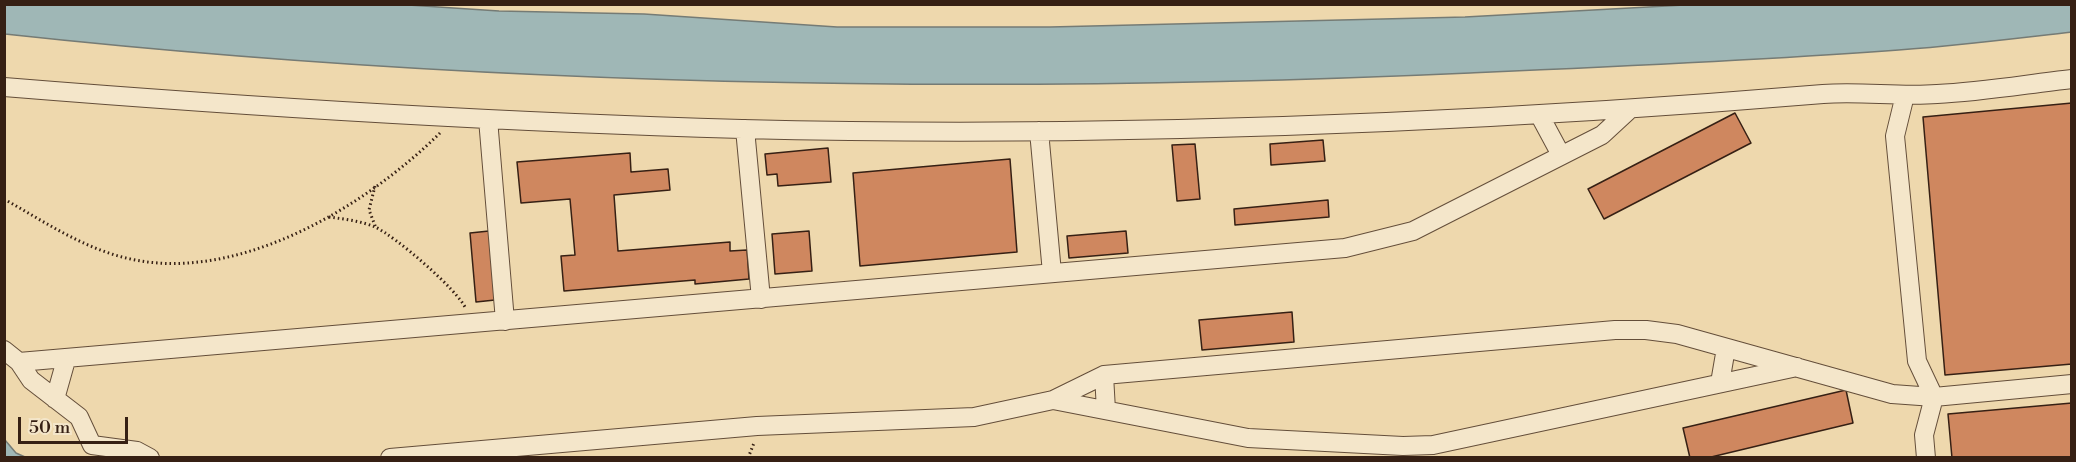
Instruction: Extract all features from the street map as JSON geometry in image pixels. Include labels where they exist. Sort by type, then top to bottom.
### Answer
[{"type":"lane","points":[[4,87],[488,119],[745,129],[1039,131],[1323,125],[1540,116],[1853,92],[1938,94],[2072,79]]},
{"type":"lane","points":[[1905,95],[1895,136],[1917,361],[1934,397],[1924,435],[1926,458]]},
{"type":"lane","points":[[19,362],[66,360],[1345,248],[1413,231],[1602,135],[1628,111]]},
{"type":"lane","points":[[1540,116],[1561,155]]},
{"type":"lane","points":[[488,119],[505,321]]},
{"type":"lane","points":[[745,129],[761,299]]},
{"type":"lane","points":[[1039,131],[1052,273]]},
{"type":"lane","points":[[390,458],[757,426],[974,417],[1053,400],[1104,375],[1615,330],[1646,330],[1677,334],[1892,394],[1934,397],[2072,384]]},
{"type":"lane","points":[[1720,383],[1726,348]]},
{"type":"lane","points":[[4,350],[19,362],[31,380],[79,417],[92,445],[137,451],[150,458]]},
{"type":"lane","points":[[55,399],[66,360]]},
{"type":"lane","points":[[1053,400],[1248,438],[1403,446],[1462,440],[1797,367]]},
{"type":"lane","points":[[1104,375],[1106,410]]},
{"type":"path","points":[[4,199],[99,250],[151,263],[210,262],[265,245],[327,216],[408,162],[457,117]]},
{"type":"path","points":[[375,186],[369,210],[376,228]]},
{"type":"path","points":[[327,216],[376,228],[429,268],[458,296],[466,308],[468,325]]},
{"type":"water","points":[[5,4],[393,4],[499,11],[644,14],[837,27],[1050,27],[1465,17],[1703,4],[2071,4],[2072,32],[1978,43],[1781,58],[1287,80],[1103,84],[736,82],[370,66],[187,52],[5,34]]},
{"type":"water","points":[[5,440],[16,453],[25,457],[5,457]]},
{"type":"building","points":[[2072,103],[2072,364],[1945,375],[1923,117]]},
{"type":"building","points":[[1735,113],[1751,143],[1604,219],[1588,189]]},
{"type":"building","points":[[1323,140],[1325,161],[1271,165],[1270,144]]},
{"type":"building","points":[[1195,144],[1200,199],[1177,201],[1172,145]]},
{"type":"building","points":[[828,148],[831,182],[778,186],[777,174],[767,175],[765,154]]},
{"type":"building","points":[[630,153],[631,172],[668,169],[670,190],[614,195],[618,251],[730,242],[730,251],[747,250],[749,279],[695,284],[695,280],[564,291],[561,256],[575,255],[570,199],[521,203],[517,162]]},
{"type":"building","points":[[1010,159],[1017,252],[860,266],[853,173]]},
{"type":"building","points":[[1328,200],[1329,217],[1235,225],[1234,209]]},
{"type":"building","points":[[489,231],[495,300],[476,302],[470,233]]},
{"type":"building","points":[[809,231],[812,271],[775,274],[772,234]]},
{"type":"building","points":[[1126,231],[1128,253],[1069,258],[1067,236]]},
{"type":"building","points":[[1292,312],[1294,342],[1202,350],[1199,320]]},
{"type":"building","points":[[1846,390],[1853,423],[1707,458],[1690,458],[1683,428]]},
{"type":"building","points":[[2072,403],[2072,458],[1952,458],[1948,414]]}]
